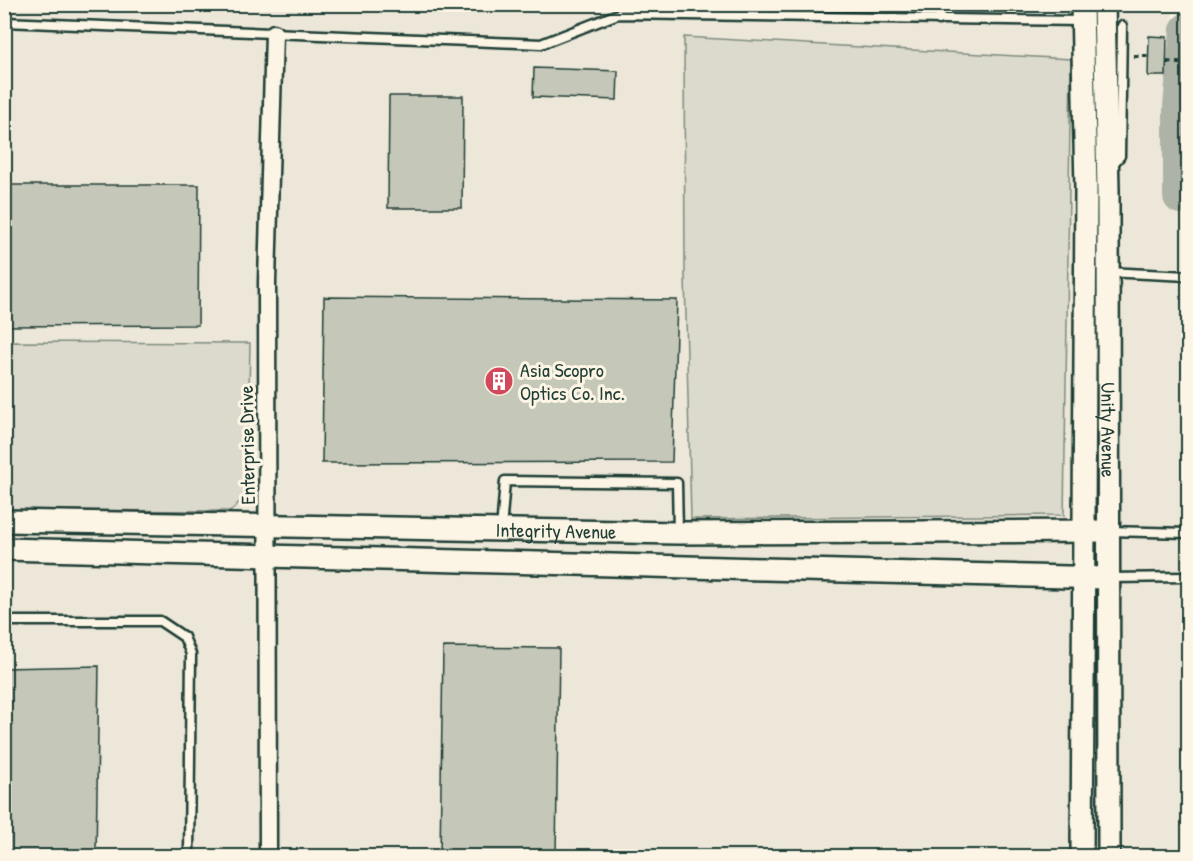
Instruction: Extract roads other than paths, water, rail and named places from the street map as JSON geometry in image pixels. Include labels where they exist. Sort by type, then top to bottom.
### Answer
[{"type":"street","name":"Unity Avenue","points":[[1104,4],[1107,169],[1109,856]]},
{"type":"street","name":"Unity Avenue","points":[[1082,13],[1086,188],[1082,531],[1082,856]]},
{"type":"street","name":"Enterprise Drive","points":[[268,856],[267,282],[274,33]]},
{"type":"street","name":"Integrity Avenue","points":[[4,520],[269,527],[678,533],[1108,531]]},
{"type":"street","name":"Integrity Avenue","points":[[4,549],[268,554],[1107,578]]},
{"type":"lane","points":[[939,20],[940,4]]},
{"type":"lane","points":[[4,22],[541,44],[618,14],[939,20],[1082,13]]},
{"type":"lane","points":[[1107,169],[1120,156],[1122,26]]},
{"type":"lane","points":[[1107,272],[1188,276]]},
{"type":"lane","points":[[501,530],[505,482],[677,483],[678,533]]},
{"type":"lane","points":[[1108,531],[1188,533]]},
{"type":"lane","points":[[1107,578],[1188,577]]},
{"type":"lane","points":[[4,621],[160,621],[184,637],[190,654],[189,856]]},
{"type":"waterway","points":[[1181,196],[1181,107],[1188,30]]},
{"type":"place","name":"Asia Scopro Optics Co. Inc.","points":[[499,381]]}]
